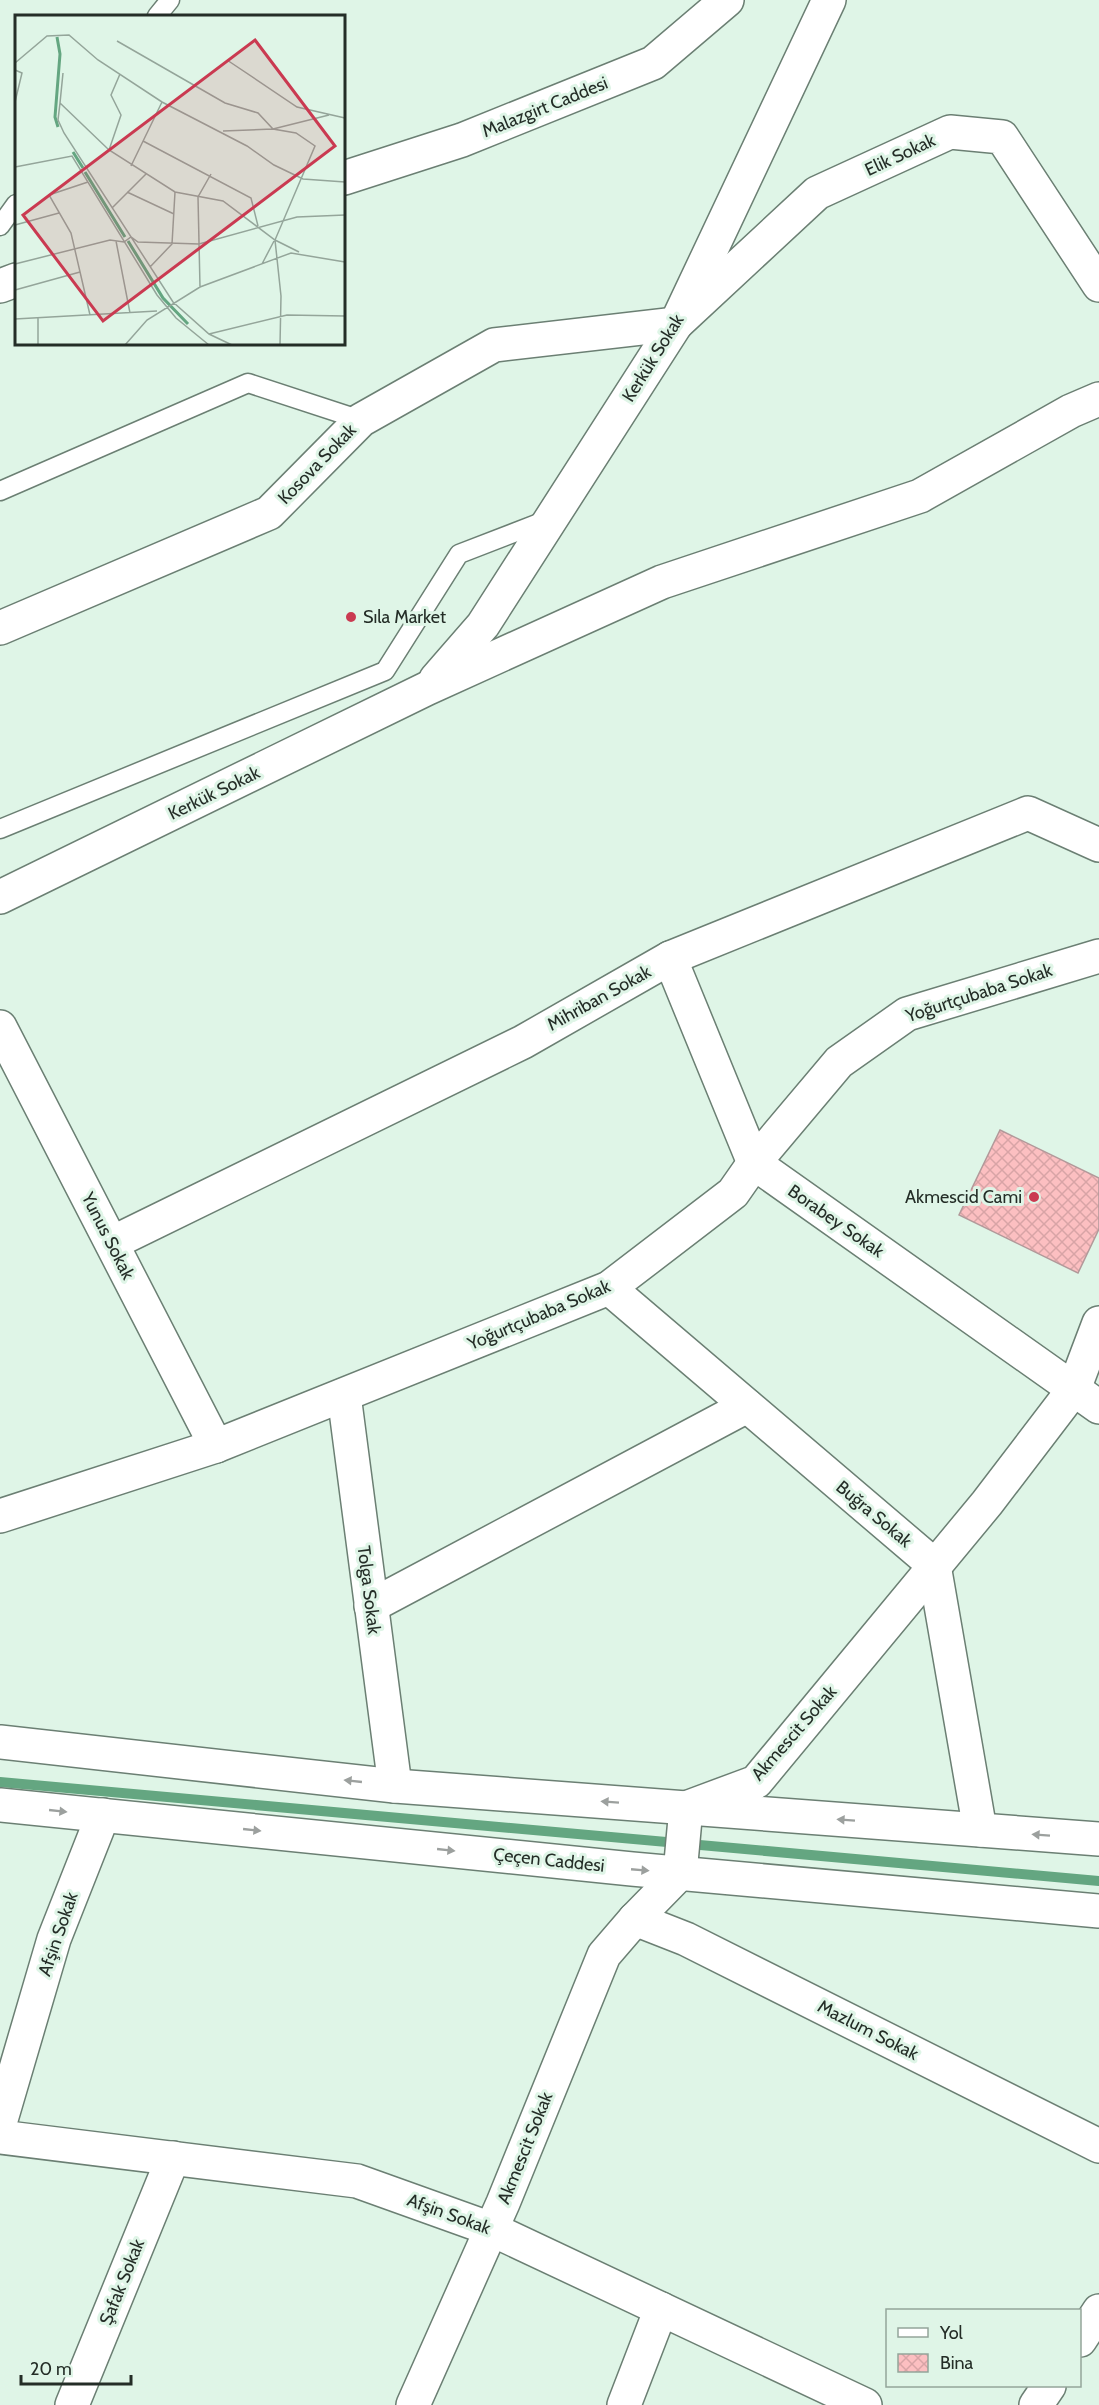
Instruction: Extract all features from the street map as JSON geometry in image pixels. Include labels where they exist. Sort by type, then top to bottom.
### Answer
[{"type":"street","name":"Malazgirt Caddesi","points":[[345,178],[462,140],[654,63],[727,0]]},
{"type":"street","name":"Kerkük Sokak","points":[[428,688],[483,625],[676,324],[829,0]]},
{"type":"street","name":"Elik Sokak","points":[[676,324],[817,193],[950,132],[1002,137],[1099,285]]},
{"type":"street","points":[[0,286],[15,280]]},
{"type":"street","name":"Kosova Sokak","points":[[0,628],[269,513],[361,420],[494,345],[676,324]]},
{"type":"street","name":"Kerkük Sokak","points":[[0,897],[428,688],[662,582],[920,496],[1071,411],[1099,399]]},
{"type":"street","name":"Mihriban Sokak","points":[[112,1243],[523,1042],[670,958],[1028,813],[1099,845]]},
{"type":"street","name":"Yoğurtçubaba Sokak","points":[[0,1516],[216,1446],[609,1288],[733,1193],[754,1163],[839,1062],[907,1014],[1099,956]]},
{"type":"street","points":[[670,958],[754,1163]]},
{"type":"street","name":"Yunus Sokak","points":[[0,1027],[216,1446]]},
{"type":"street","name":"Borabey Sokak","points":[[754,1163],[1086,1398]]},
{"type":"street","name":"Buğra Sokak","points":[[609,1288],[934,1565]]},
{"type":"street","name":"Akmescit Sokak","points":[[686,1808],[756,1782],[987,1503],[1086,1398],[1099,1323]]},
{"type":"street","name":"Tolga Sokak","points":[[344,1395],[395,1786]]},
{"type":"street","points":[[371,1606],[747,1406]]},
{"type":"street","points":[[934,1565],[980,1830]]},
{"type":"street","points":[[0,1742],[395,1786],[1099,1839]]},
{"type":"street","name":"Çeçen Caddesi","points":[[0,1805],[680,1873],[1099,1911]]},
{"type":"street","points":[[680,1873],[686,1808]]},
{"type":"street","name":"Afşin Sokak","points":[[0,2123],[54,1939],[103,1815]]},
{"type":"street","name":"Akmescit Sokak","points":[[413,2405],[491,2229],[604,1955],[680,1873]]},
{"type":"street","name":"Mazlum Sokak","points":[[635,1919],[686,1939],[1099,2146]]},
{"type":"street","name":"Afşin Sokak","points":[[0,2137],[357,2181],[491,2229],[865,2405]]},
{"type":"street","name":"Şafak Sokak","points":[[72,2405],[172,2158]]},
{"type":"street","points":[[624,2405],[661,2309]]},
{"type":"street","points":[[1081,2338],[1099,2311]]},
{"type":"street","points":[[1036,2405],[1048,2387]]},
{"type":"lane","points":[[158,15],[170,0]]},
{"type":"lane","points":[[0,226],[15,205]]},
{"type":"lane","points":[[0,491],[248,383],[361,420]]},
{"type":"lane","points":[[0,829],[385,671],[459,554],[552,518]]},
{"type":"building","name":"Akmescid Cami","points":[[1000,1130],[1099,1178],[1099,1229],[1078,1273],[959,1215]]},
{"type":"waterway","points":[[0,1782],[1099,1881]]},
{"type":"place","name":"Sıla Market","points":[[351,617]]},
{"type":"place","name":"Akmescid Cami","points":[[1034,1197]]}]
